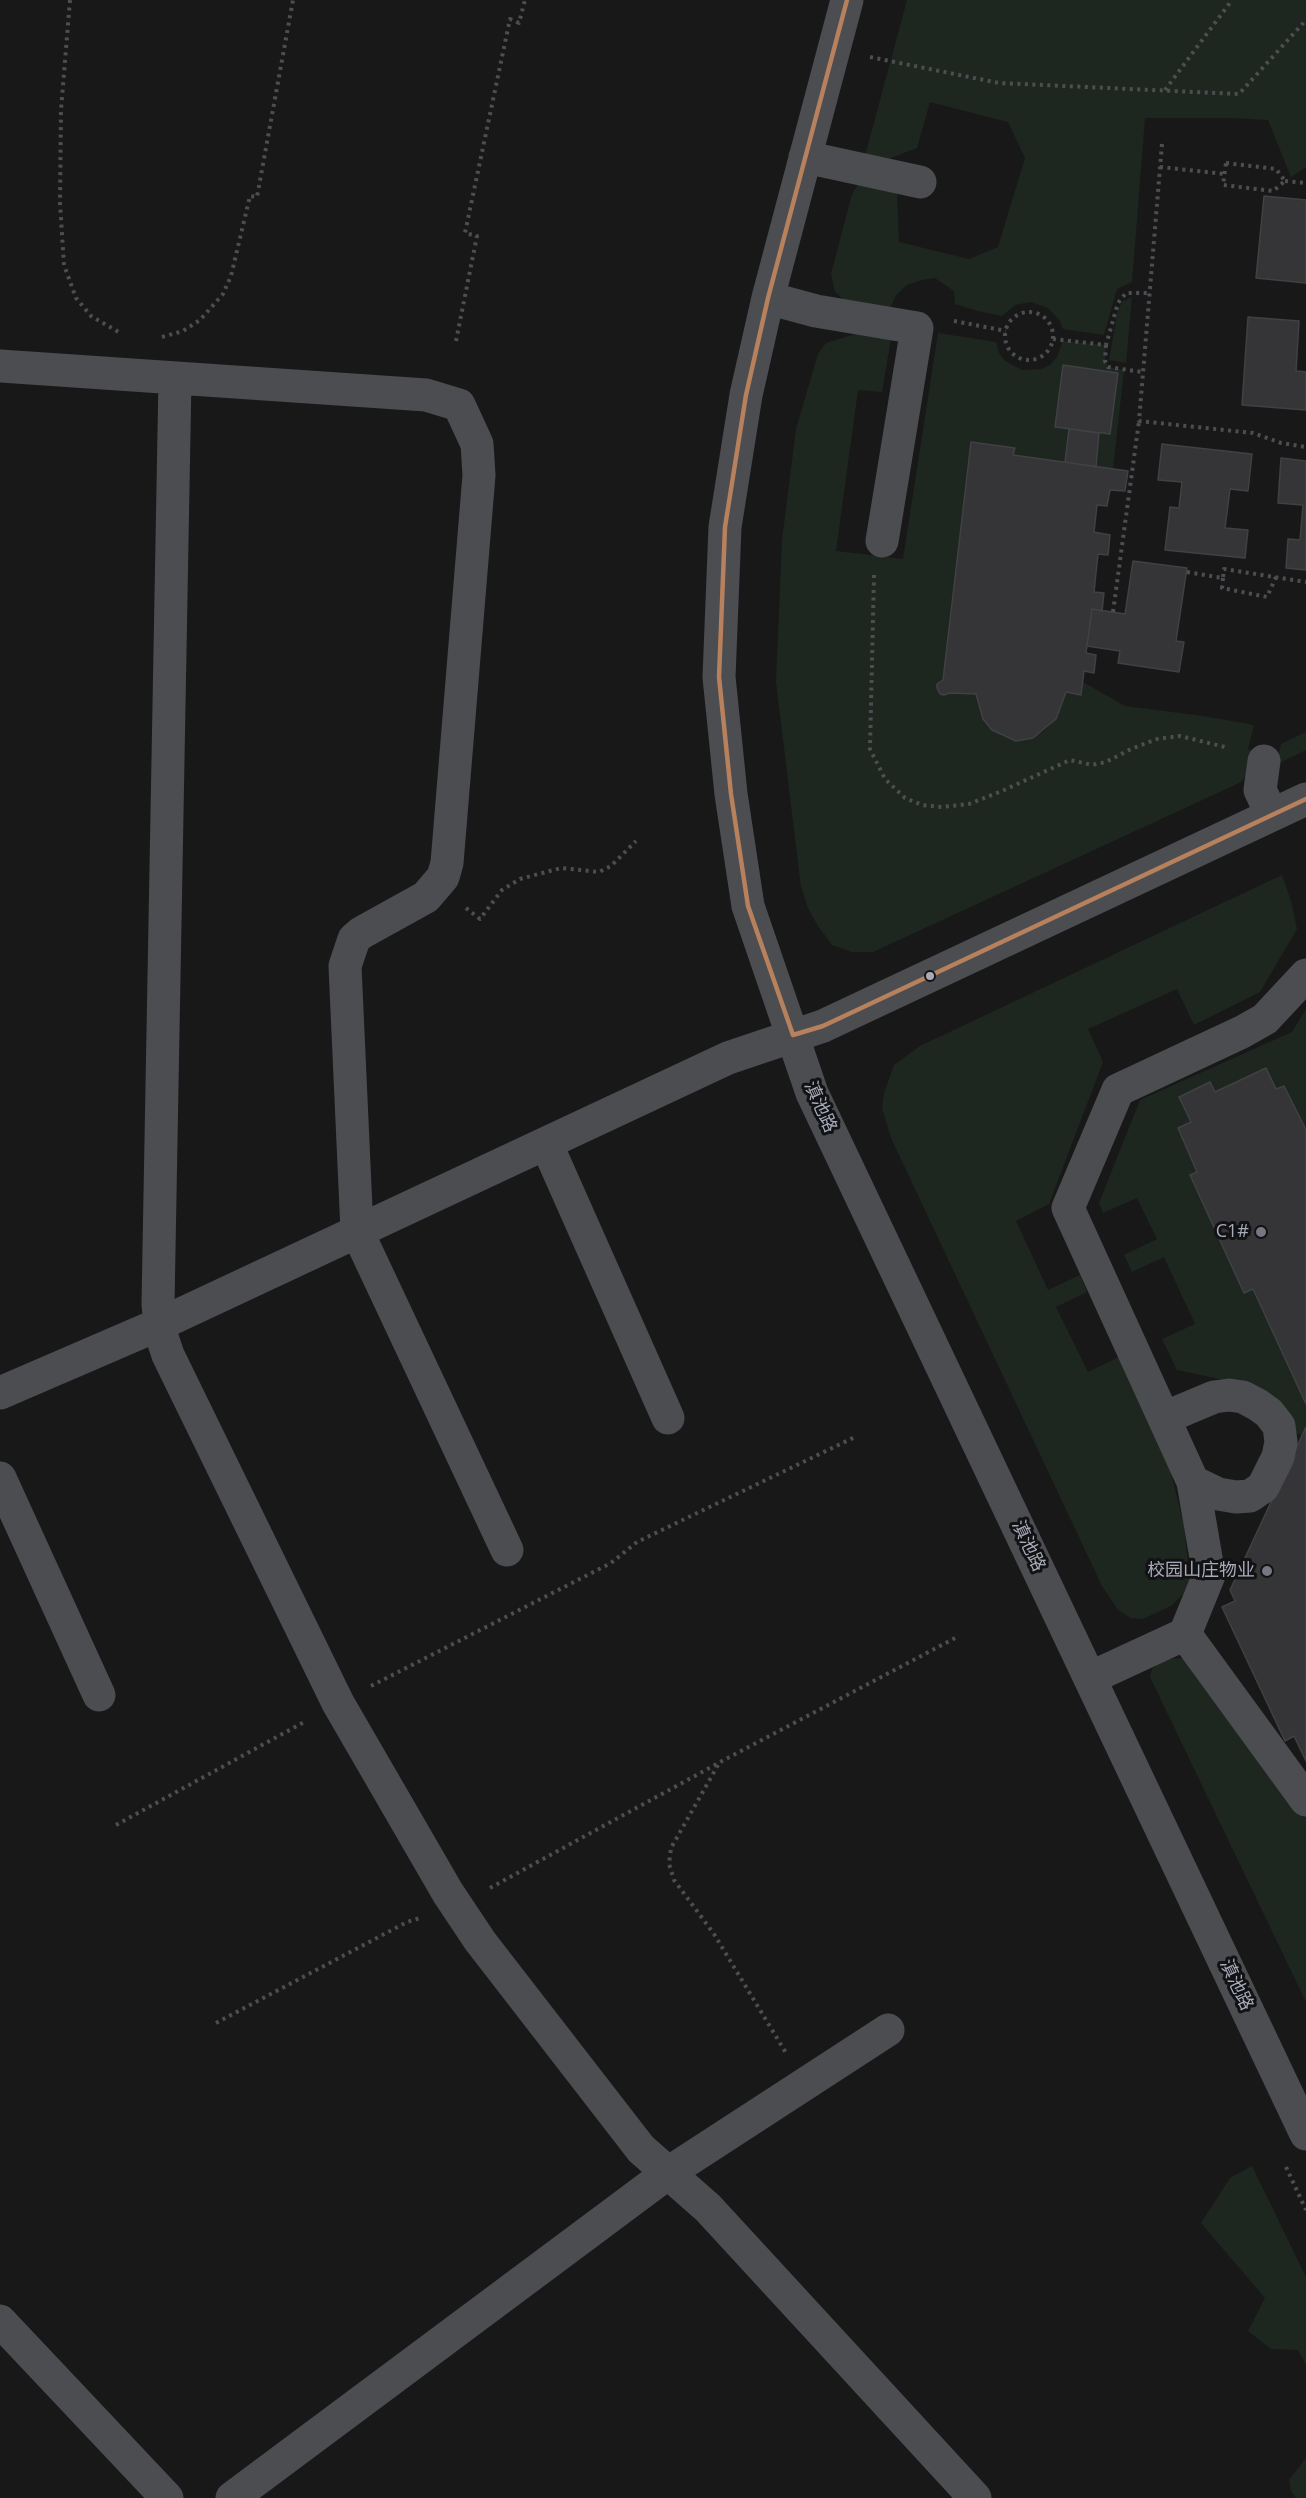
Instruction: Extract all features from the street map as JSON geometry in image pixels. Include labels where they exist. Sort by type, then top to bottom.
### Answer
[{"type":"street","name":"滇池路","points":[[847,0],[768,298],[746,395],[725,527],[719,677],[730,794],[748,906],[812,1093],[1306,2134]]},
{"type":"street","points":[[805,157],[920,182]]},
{"type":"street","points":[[768,298],[816,311],[917,328],[882,541]]},
{"type":"street","points":[[0,366],[426,395],[459,405],[477,444],[479,475],[447,863],[443,877],[426,897],[354,939],[345,966],[357,1232],[507,1550]]},
{"type":"street","points":[[175,378],[158,1304],[160,1324],[168,1355],[338,1703],[458,1906],[538,2018],[641,2149],[708,2208],[975,2498]]},
{"type":"street","points":[[1264,761],[1260,790],[1272,815]]},
{"type":"street","points":[[0,1393],[160,1324],[728,1058],[839,1018],[1306,799]]},
{"type":"street","points":[[1090,1678],[1185,1634],[1209,1575],[1193,1482],[1068,1208],[1118,1090],[1265,1019],[1306,975]]},
{"type":"street","points":[[546,1143],[668,1418]]},
{"type":"street","points":[[1164,1418],[1214,1396],[1229,1395],[1243,1397],[1258,1405],[1269,1413],[1279,1426],[1281,1442],[1278,1457],[1263,1487],[1250,1496],[1236,1497],[1218,1494],[1193,1482]]},
{"type":"street","points":[[0,1478],[99,1695]]},
{"type":"street","points":[[1185,1634],[1306,1800]]},
{"type":"street","points":[[231,2498],[668,2173],[888,2030]]},
{"type":"street","points":[[0,2321],[167,2498]]},
{"type":"path","points":[[70,0],[61,110],[60,203],[64,266],[76,298],[91,316],[128,337]]},
{"type":"path","points":[[157,337],[183,331],[200,320],[213,309],[227,285],[250,196],[257,197],[293,0]]},
{"type":"path","points":[[456,341],[477,236],[465,232],[467,221],[510,20],[519,23],[525,0]]},
{"type":"path","points":[[1164,91],[1232,0]]},
{"type":"path","points":[[834,48],[881,60],[999,83],[1239,94],[1306,20]]},
{"type":"path","points":[[1113,612],[1139,421],[1162,144]]},
{"type":"path","points":[[1286,181],[1276,169],[1226,164],[1223,185],[1273,190],[1286,181],[1306,183]]},
{"type":"path","points":[[1160,167],[1225,174]]},
{"type":"path","points":[[1142,372],[1108,367],[1105,361],[1106,345],[1118,303],[1126,293],[1149,293]]},
{"type":"path","points":[[1031,312],[1046,319],[1053,332],[1053,339],[1046,354],[1031,360],[1023,360],[1010,351],[1006,344],[1006,332],[1010,321],[1016,316],[1031,312]]},
{"type":"path","points":[[974,325],[1006,332]]},
{"type":"path","points":[[1053,339],[1106,345]]},
{"type":"path","points":[[1139,421],[1252,433],[1281,443],[1306,447]]},
{"type":"path","points":[[882,541],[874,555],[870,749],[885,778],[905,798],[922,805],[942,807],[969,804],[1070,760],[1092,765],[1106,762],[1131,748],[1157,739],[1180,736],[1231,749]]},
{"type":"path","points":[[1276,577],[1267,597],[1222,588],[1224,569],[1276,577],[1306,582]]},
{"type":"path","points":[[1187,572],[1223,578]]},
{"type":"path","points":[[438,885],[480,920],[502,890],[520,879],[561,868],[599,872],[610,866],[636,841]]},
{"type":"path","points":[[116,1825],[338,1703],[611,1563],[637,1542],[855,1437]]},
{"type":"path","points":[[216,2023],[407,1922],[458,1906],[719,1763],[957,1637]]},
{"type":"path","points":[[719,1763],[671,1848],[669,1864],[674,1880],[714,1934],[805,2085]]},
{"type":"path","points":[[1285,2167],[1306,2210]]},
{"type":"shaded area","points":[[907,0],[1306,0],[1306,167],[1291,177],[1268,120],[1145,118],[1132,282],[1117,289],[1104,335],[1063,329],[1060,321],[1048,308],[1031,302],[1015,305],[1002,316],[955,304],[954,291],[935,278],[907,285],[896,295],[890,309],[843,299],[835,292],[831,274],[852,194],[859,183],[897,191],[899,242],[969,259],[998,247],[1025,158],[1008,122],[930,102],[917,148],[883,161],[865,156]]},
{"type":"shaded area","points":[[1132,297],[1126,363],[1109,360],[1118,309],[1123,301]]},
{"type":"shaded area","points":[[859,333],[891,338],[882,392],[858,390],[836,551],[903,559],[938,333],[996,342],[999,353],[1005,361],[1022,370],[1041,369],[1050,365],[1057,357],[1063,341],[1106,345],[1105,361],[1108,367],[1124,370],[1113,469],[1096,467],[1099,433],[1110,434],[1117,373],[1063,365],[1055,427],[1069,429],[1065,462],[1013,455],[1014,448],[971,443],[943,680],[937,684],[940,694],[976,694],[983,719],[992,730],[1016,741],[1033,738],[1044,731],[1056,719],[1066,692],[1081,695],[1083,682],[1125,706],[1254,725],[1248,749],[1252,751],[1247,772],[1243,780],[1237,784],[873,952],[852,952],[832,945],[808,908],[801,887],[776,682],[782,540],[796,429],[818,354],[826,343]]},
{"type":"shaded area","points":[[1306,732],[1306,750],[1277,764],[1281,744]]},
{"type":"shaded area","points":[[1282,875],[1297,929],[1260,992],[1194,1025],[1177,989],[1088,1029],[1103,1062],[1049,1204],[1016,1221],[1048,1290],[1080,1275],[1087,1292],[1056,1307],[1088,1372],[1119,1357],[1169,1465],[1184,1525],[1190,1581],[1183,1594],[1171,1606],[1143,1619],[1131,1618],[1118,1610],[1102,1586],[891,1138],[882,1108],[884,1093],[894,1065],[920,1046]]},
{"type":"shaded area","points":[[1306,1009],[1306,1130],[1284,1086],[1276,1089],[1215,1092],[1210,1082],[1179,1097],[1191,1122],[1178,1128],[1197,1172],[1190,1175],[1244,1293],[1253,1289],[1306,1404],[1306,1427],[1302,1436],[1291,1431],[1252,1386],[1177,1370],[1162,1339],[1195,1324],[1164,1257],[1132,1272],[1124,1255],[1157,1239],[1137,1198],[1103,1213],[1099,1203],[1140,1100],[1292,1032]]},
{"type":"shaded area","points":[[1185,1658],[1196,1664],[1306,1818],[1306,2002],[1150,1677],[1152,1669],[1165,1659]]},
{"type":"shaded area","points":[[1252,2166],[1306,2277],[1306,2365],[1298,2350],[1271,2349],[1248,2331],[1265,2298],[1201,2223],[1230,2178]]},
{"type":"shaded area","points":[[1306,2458],[1306,2498],[1296,2498],[1291,2491],[1289,2480]]},
{"type":"building","points":[[1264,196],[1306,200],[1306,283],[1256,278]]},
{"type":"building","points":[[1248,317],[1299,321],[1296,371],[1306,372],[1306,410],[1242,405]]},
{"type":"building","points":[[1063,365],[1118,373],[1110,434],[1055,427]]},
{"type":"building","points":[[1069,429],[1099,433],[1096,467],[1065,462]]},
{"type":"building","points":[[971,442],[1015,448],[1013,455],[1128,471],[1125,491],[1110,490],[1107,506],[1097,505],[1094,532],[1110,535],[1108,555],[1098,554],[1094,592],[1104,593],[1102,611],[1092,609],[1086,653],[1096,655],[1094,673],[1084,671],[1081,695],[1066,692],[1056,719],[1033,738],[1016,741],[992,730],[983,719],[976,694],[950,693],[944,695],[940,694],[937,688],[937,684],[943,680]]},
{"type":"building","points":[[1162,444],[1252,454],[1248,491],[1230,489],[1225,528],[1248,530],[1245,558],[1165,550],[1170,507],[1179,508],[1182,482],[1158,480]]},
{"type":"building","points":[[1281,458],[1306,461],[1306,570],[1286,568],[1288,539],[1300,540],[1303,505],[1278,503]]},
{"type":"building","points":[[1133,561],[1187,568],[1176,641],[1184,642],[1179,672],[1118,663],[1120,651],[1087,646],[1092,609],[1125,614]]},
{"type":"building","name":"C1#","points":[[1266,1068],[1276,1089],[1284,1086],[1306,1130],[1306,1404],[1253,1289],[1244,1293],[1190,1175],[1197,1172],[1178,1128],[1191,1122],[1179,1097],[1210,1082],[1215,1092]]},
{"type":"building","points":[[1306,1427],[1306,1761],[1294,1736],[1285,1741],[1222,1607],[1235,1601],[1230,1590]]},
{"type":"transit line","points":[[847,0],[768,298],[746,395],[725,527],[719,677],[731,794],[748,906],[793,1035],[823,1026],[1306,799]]},
{"type":"place","name":"C1#","points":[[1261,1232]]},
{"type":"place","name":"校园山庄物业","points":[[1267,1571]]}]
